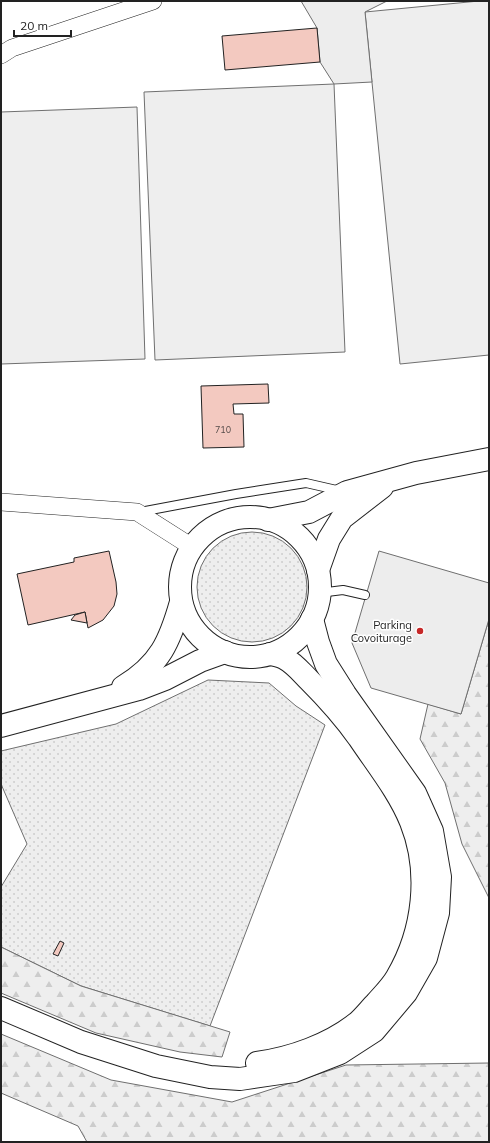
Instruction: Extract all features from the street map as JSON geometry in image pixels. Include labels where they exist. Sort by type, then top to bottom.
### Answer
[{"type":"main road","points":[[268,520],[309,512],[347,492],[416,473],[489,459]]},
{"type":"main road","points":[[318,570],[329,539],[342,518],[390,481]]},
{"type":"main road","points":[[246,517],[268,520],[282,525],[294,533],[312,556],[318,570],[319,593],[316,610],[312,619],[301,634],[287,646],[270,654],[255,657],[240,656],[225,652],[209,644],[196,633],[186,618],[181,602],[180,583],[183,564],[192,547],[207,532],[225,522],[246,517]]},
{"type":"main road","points":[[105,697],[138,678],[154,663],[166,644],[181,602]]},
{"type":"main road","points":[[1,1008],[81,1042],[156,1066],[210,1077],[240,1079],[294,1071],[340,1053],[374,1030],[406,993],[426,958],[438,913],[440,877],[432,831],[415,793],[345,694],[326,664],[312,619]]},
{"type":"main road","points":[[1,726],[145,686],[165,679],[200,661],[225,652]]},
{"type":"main road","points":[[156,1066],[243,1065],[275,1060],[304,1051],[332,1039],[358,1022],[397,978],[410,950],[418,924],[422,899],[423,876],[419,850],[411,823],[400,800],[348,722],[332,704],[296,667],[285,659],[270,654]]},
{"type":"street","points":[[1,55],[12,48],[153,1]]},
{"type":"street","points":[[5,504],[138,512],[192,547]]},
{"type":"lane","points":[[138,512],[306,483],[347,492]]},
{"type":"lane","points":[[319,593],[343,590],[365,595]]},
{"type":"green space","points":[[489,1],[489,355],[400,364],[365,12]]},
{"type":"green space","points":[[334,84],[345,352],[155,360],[144,92]]},
{"type":"green space","points":[[137,107],[145,359],[1,364],[1,112]]},
{"type":"green space","points":[[252,532],[273,536],[283,541],[291,548],[298,556],[303,566],[307,587],[303,608],[298,618],[291,626],[283,633],[273,638],[252,642],[231,638],[221,633],[213,626],[206,618],[201,608],[197,587],[201,566],[206,556],[213,548],[221,541],[231,536]]},
{"type":"green space","points":[[489,619],[489,898],[462,844],[445,783],[420,739],[428,704],[461,714]]},
{"type":"green space","points":[[208,680],[269,683],[296,706],[325,725],[210,1026],[81,986],[1,947],[1,887],[27,844],[1,784],[1,751],[116,724]]},
{"type":"green space","points":[[1,947],[81,986],[230,1032],[222,1057],[180,1052],[96,1033],[1,993]]},
{"type":"green space","points":[[1,1034],[111,1080],[232,1102],[346,1065],[489,1063],[489,1142],[87,1142],[78,1126],[1,1093]]},
{"type":"shaded area","points":[[301,1],[387,1],[365,12],[372,82],[334,84],[320,62],[317,28]]},
{"type":"shaded area","name":"Parking Covoiturage","points":[[379,551],[489,583],[489,619],[461,714],[371,688],[352,643]]},
{"type":"building","points":[[317,28],[320,62],[225,70],[222,36]]},
{"type":"building","points":[[268,384],[269,403],[233,404],[234,414],[243,414],[244,447],[203,448],[201,386]]},
{"type":"building","points":[[109,551],[116,582],[117,594],[114,606],[103,620],[88,628],[85,612],[28,625],[17,574],[74,562],[74,558]]},
{"type":"building","points":[[85,612],[87,623],[71,620],[75,615]]},
{"type":"building","points":[[60,941],[64,943],[58,956],[53,954]]},
{"type":"place","name":"Parking Covoiturage","points":[[420,631]]}]
